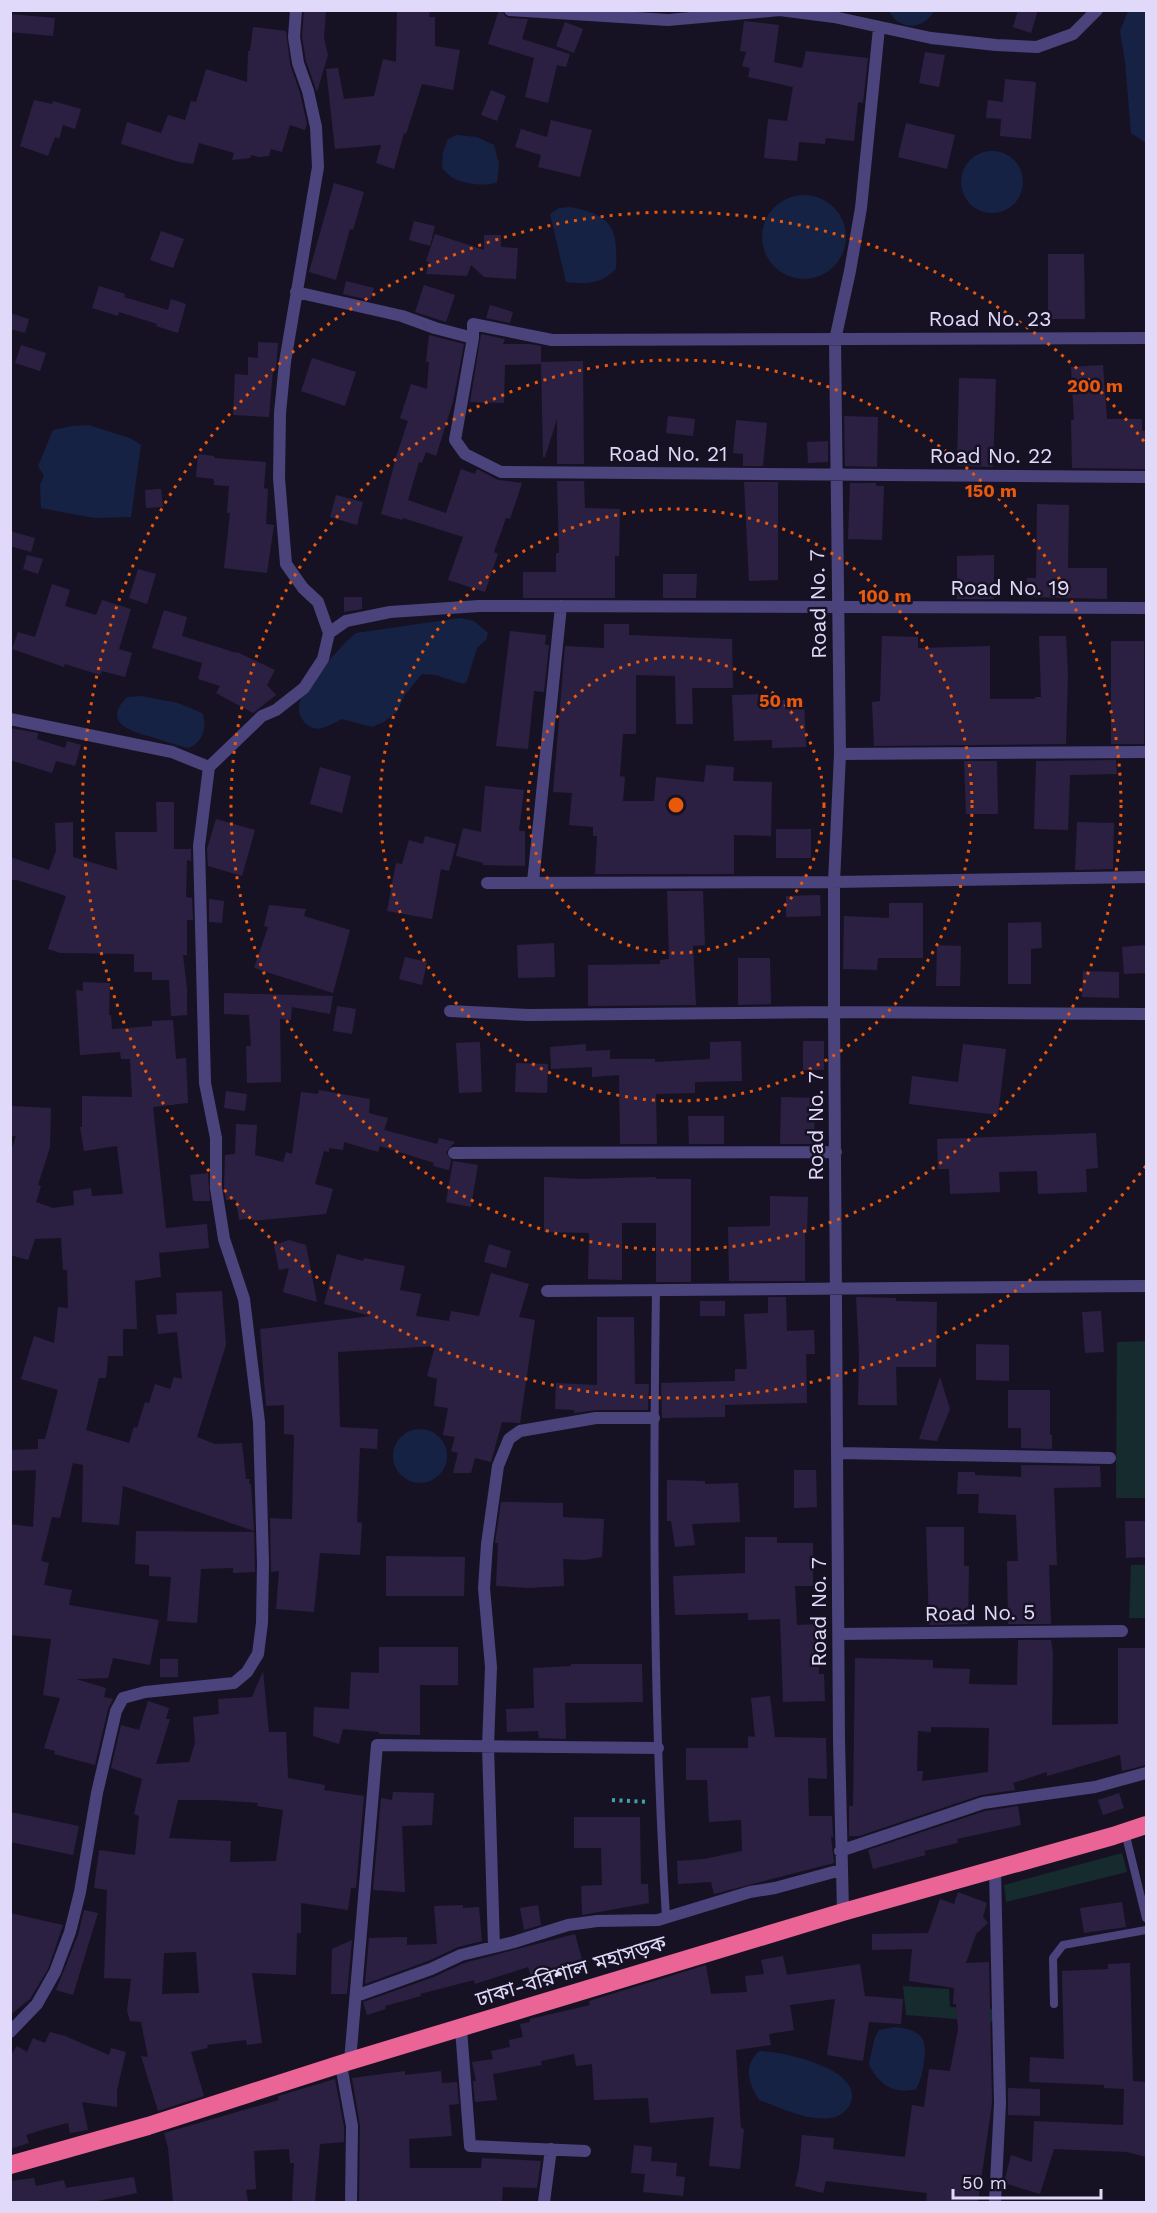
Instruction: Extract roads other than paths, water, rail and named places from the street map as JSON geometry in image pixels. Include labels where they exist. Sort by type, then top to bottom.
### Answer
[{"type":"highway","name":"ঢাকা-বরিশাল মহাসড়ক","points":[[10,2165],[148,2126],[346,2063],[843,1912],[1146,1825]]},
{"type":"street","points":[[10,2032],[37,2004],[55,1972],[70,1932],[80,1893],[97,1793],[116,1712],[123,1698],[145,1692],[234,1683],[247,1672],[258,1654],[262,1623],[263,1563],[259,1422],[244,1299],[224,1239],[216,1188],[216,1138],[205,1083],[199,846],[209,767],[262,716],[276,710],[304,688],[323,659],[329,633],[318,602],[297,580],[286,564],[279,478],[280,412],[285,362],[318,167],[316,127],[308,91],[298,63],[294,37],[296,10]]},
{"type":"street","points":[[510,10],[668,20],[780,10],[834,17],[931,38],[1037,47],[1073,34],[1097,10]]},
{"type":"street","name":"Road No. 7","points":[[843,1912],[840,1851],[834,1012],[834,882],[840,754],[835,340],[861,208],[879,28]]},
{"type":"street","points":[[296,292],[402,316],[473,338]]},
{"type":"street","name":"Road No. 23","points":[[473,338],[473,324],[552,340],[1146,338]]},
{"type":"street","name":"Road No. 21","points":[[473,338],[455,440],[465,454],[501,472],[835,474]]},
{"type":"street","name":"Road No. 22","points":[[835,474],[1146,477]]},
{"type":"street","name":"Road No. 19","points":[[329,633],[346,621],[390,612],[479,606],[1146,608]]},
{"type":"street","points":[[533,882],[561,606]]},
{"type":"street","points":[[10,719],[172,752],[209,767]]},
{"type":"street","points":[[840,754],[1146,752]]},
{"type":"street","points":[[487,883],[834,882],[1146,877]]},
{"type":"street","points":[[450,1011],[528,1015],[834,1012],[1146,1014]]},
{"type":"street","points":[[454,1153],[836,1152]]},
{"type":"street","points":[[547,1291],[1146,1286]]},
{"type":"street","points":[[494,1947],[488,1746],[491,1667],[484,1588],[487,1544],[498,1466],[509,1440],[520,1431],[596,1419],[654,1418]]},
{"type":"street","points":[[837,1453],[1110,1458]]},
{"type":"street","name":"Road No. 5","points":[[839,1634],[1122,1631]]},
{"type":"street","points":[[351,2202],[352,2126],[346,2063],[356,1996],[377,1745],[658,1748]]},
{"type":"street","points":[[840,1851],[983,1803],[1095,1787],[1146,1773]]},
{"type":"street","points":[[995,1869],[1000,2103],[996,2202]]},
{"type":"street","points":[[356,1996],[431,1969],[461,1955],[568,1925],[597,1921],[658,1920],[750,1892],[776,1888],[841,1870]]},
{"type":"street","points":[[461,2029],[470,2146],[585,2151]]},
{"type":"street","points":[[544,2202],[551,2149]]},
{"type":"lane","points":[[656,1291],[654,1418],[658,1803],[666,1917]]},
{"type":"lane","points":[[1125,1832],[1146,1918]]},
{"type":"lane","points":[[1054,2004],[1053,1958],[1063,1945],[1146,1930]]},
{"type":"water","points":[[889,11],[934,11],[924,22],[912,26],[899,22]]},
{"type":"water","points":[[1128,11],[1146,11],[1146,143],[1131,133],[1120,31]]},
{"type":"water","points":[[456,135],[477,137],[494,145],[499,164],[497,182],[482,185],[463,182],[452,177],[442,168],[443,152],[448,139]]},
{"type":"water","points":[[992,151],[1014,160],[1023,182],[1014,204],[992,213],[970,204],[961,182],[970,160]]},
{"type":"water","points":[[804,195],[827,202],[839,214],[846,237],[839,260],[827,272],[804,279],[781,272],[769,260],[762,237],[769,214],[781,202]]},
{"type":"water","points":[[570,207],[595,214],[610,225],[616,243],[616,269],[599,281],[566,282],[550,214],[559,208]]},
{"type":"water","points":[[88,425],[130,438],[141,445],[131,517],[94,518],[41,508],[40,485],[44,476],[38,466],[53,430]]},
{"type":"water","points":[[460,618],[474,621],[488,633],[486,640],[477,648],[467,681],[464,684],[435,675],[422,674],[404,696],[398,711],[384,722],[372,727],[342,719],[318,729],[309,727],[302,719],[299,706],[306,690],[356,633]]},
{"type":"water","points":[[141,696],[178,703],[202,713],[204,728],[201,738],[188,748],[128,729],[118,720],[117,713],[127,697]]},
{"type":"water","points":[[415,1429],[425,1429],[435,1433],[443,1441],[447,1456],[443,1471],[435,1479],[425,1483],[415,1483],[405,1479],[397,1471],[393,1461],[393,1451],[397,1441],[405,1433]]},
{"type":"water","points":[[895,2027],[916,2032],[923,2040],[924,2065],[916,2089],[901,2090],[888,2086],[877,2077],[869,2064],[875,2037],[879,2030]]},
{"type":"water","points":[[759,2051],[803,2059],[836,2073],[847,2082],[852,2093],[849,2106],[833,2118],[812,2118],[759,2100],[750,2081],[749,2069]]}]
